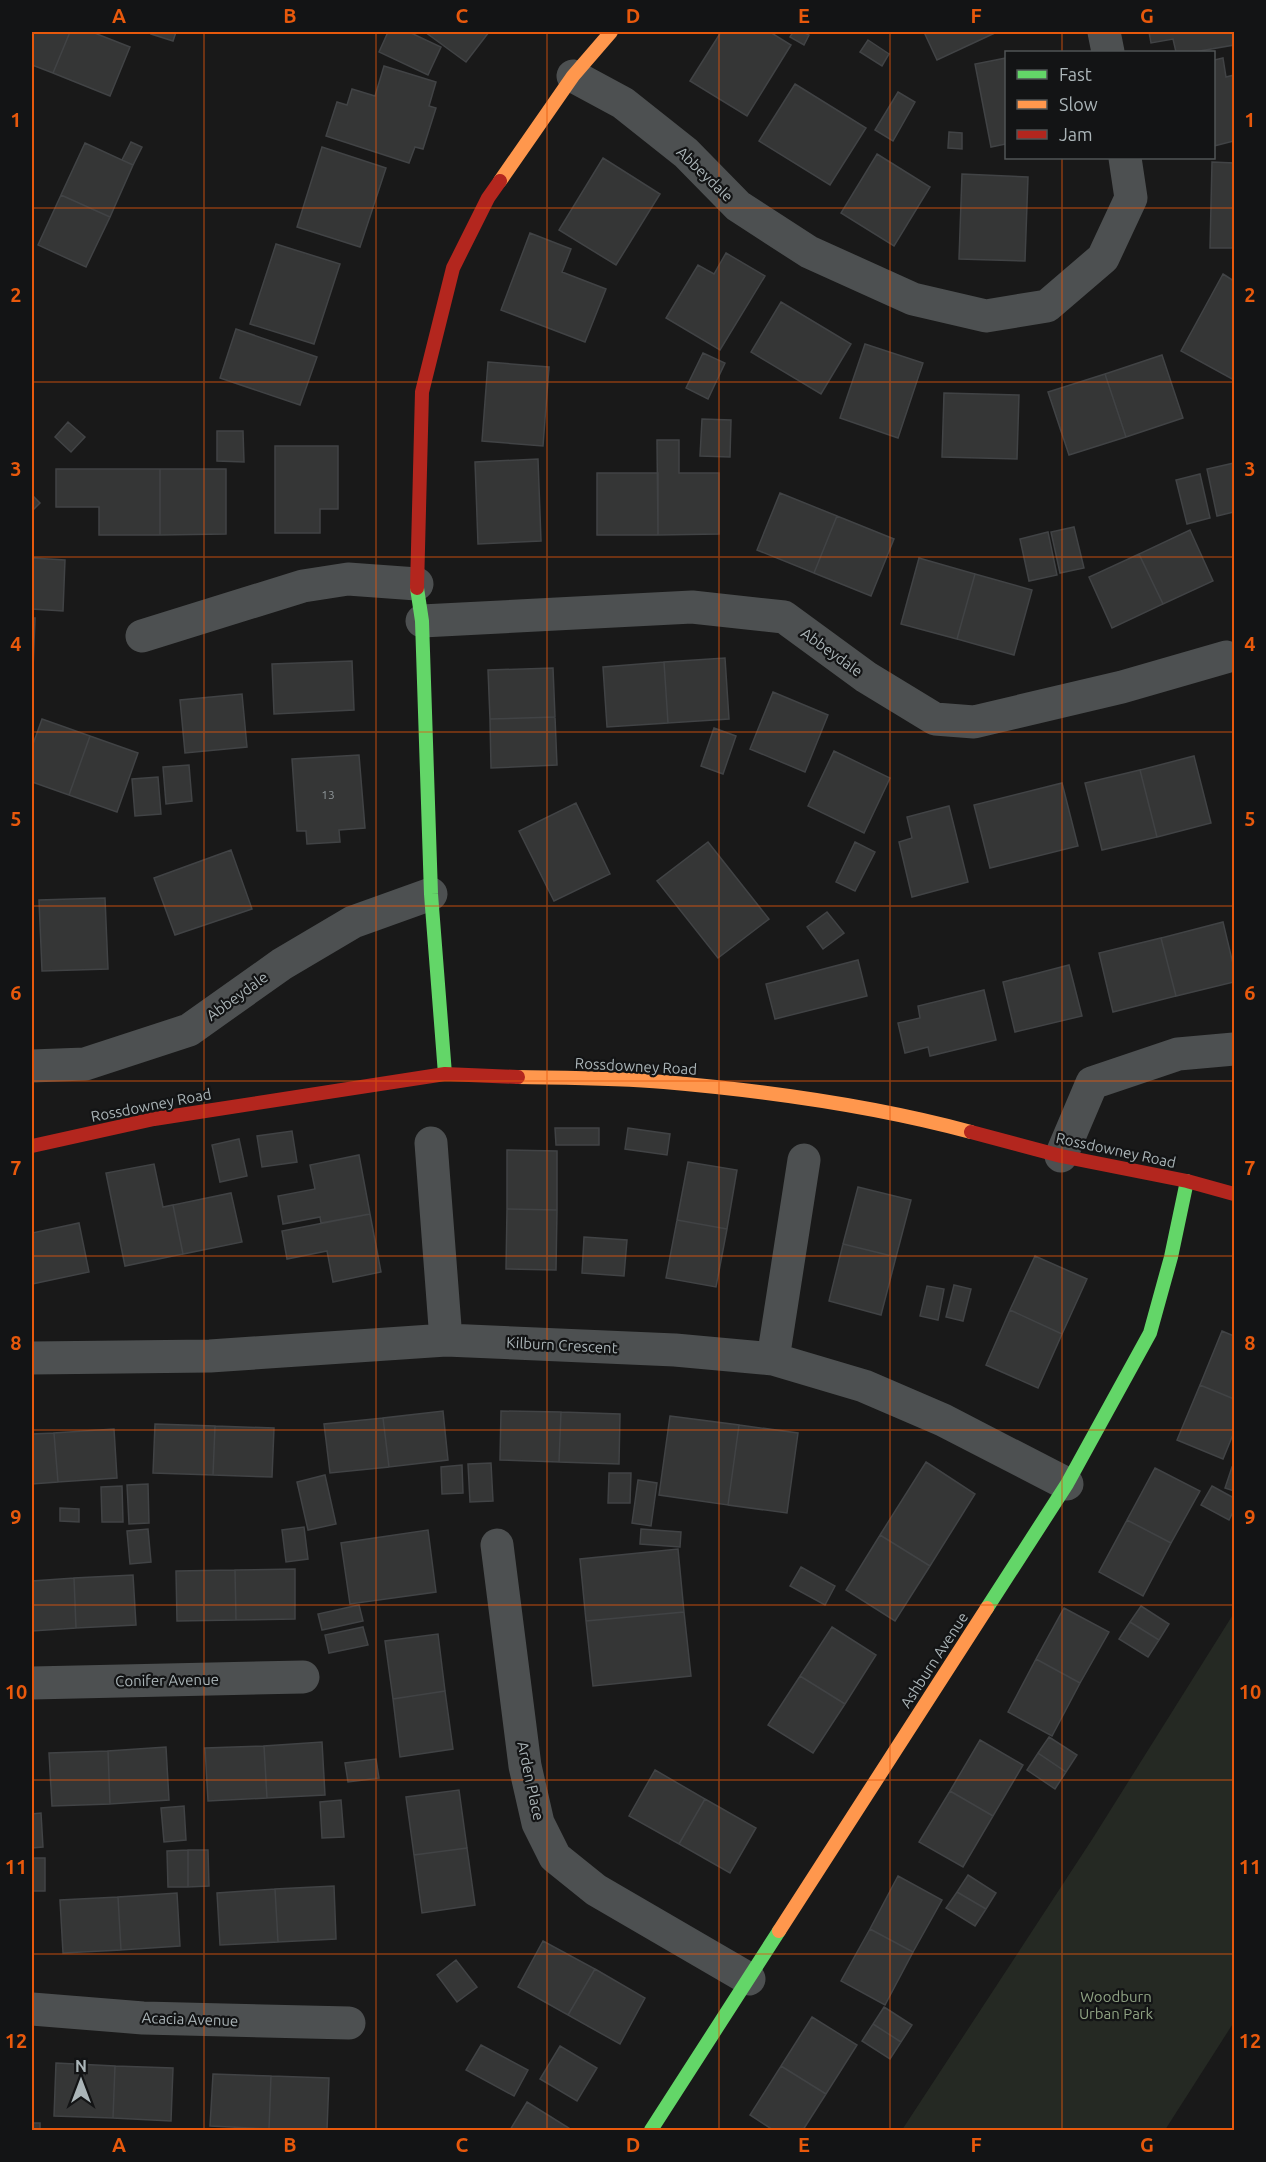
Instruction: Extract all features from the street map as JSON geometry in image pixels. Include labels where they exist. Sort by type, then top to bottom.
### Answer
[{"type":"street","points":[[445,1074],[431,894],[422,621],[417,584],[422,392],[453,268],[488,198],[573,76],[611,32]]},
{"type":"street","points":[[1104,32],[1108,51]]},
{"type":"street","name":"Abbeydale","points":[[573,76],[623,103],[686,153],[738,206],[809,252],[913,299],[986,316],[1047,306],[1103,258],[1131,198],[1125,159]]},
{"type":"street","points":[[142,636],[303,586],[348,579],[417,584]]},
{"type":"street","name":"Abbeydale","points":[[422,621],[692,607],[784,617],[866,677],[935,719],[974,722],[1122,687],[1226,657]]},
{"type":"street","name":"Abbeydale","points":[[32,1066],[85,1064],[189,1030],[282,964],[353,922],[431,894]]},
{"type":"street","points":[[1061,1156],[1092,1083],[1178,1054],[1234,1049]]},
{"type":"street","name":"Rossdowney Road","points":[[32,1146],[154,1119],[445,1074],[663,1082],[794,1096],[915,1117],[1061,1156],[1187,1181],[1234,1194]]},
{"type":"street","points":[[431,1143],[446,1340]]},
{"type":"street","points":[[773,1359],[804,1160]]},
{"type":"street","name":"Ashburn Avenue","points":[[651,2130],[1067,1484],[1150,1333],[1171,1257],[1187,1181]]},
{"type":"street","name":"Kilburn Crescent","points":[[32,1358],[210,1356],[446,1340],[675,1350],[773,1359],[864,1386],[943,1420],[1067,1484]]},
{"type":"street","name":"Arden Place","points":[[497,1545],[525,1766],[538,1822],[555,1857],[596,1890],[749,1979]]},
{"type":"street","name":"Conifer Avenue","points":[[32,1683],[303,1677]]},
{"type":"street","name":"Acacia Avenue","points":[[32,2009],[144,2018],[349,2023]]},
{"type":"green space","name":"Woodburn Urban Park","points":[[1234,1613],[1234,2022],[1165,2130],[902,2130],[1093,1838]]},
{"type":"building","points":[[32,32],[70,32],[53,73],[32,65]]},
{"type":"building","points":[[70,32],[92,32],[130,47],[110,96],[53,73]]},
{"type":"building","points":[[152,32],[176,32],[173,41],[151,34]]},
{"type":"building","points":[[388,32],[409,32],[441,47],[428,75],[379,52]]},
{"type":"building","points":[[425,32],[489,32],[466,62]]},
{"type":"building","points":[[721,32],[770,32],[791,45],[747,116],[690,81]]},
{"type":"building","points":[[793,32],[803,32],[809,35],[804,45],[790,37]]},
{"type":"building","points":[[924,32],[997,32],[937,60]]},
{"type":"building","points":[[1149,32],[1234,32],[1234,45],[1200,51],[1176,51],[1173,39],[1151,43]]},
{"type":"building","points":[[868,40],[889,54],[882,66],[860,52]]},
{"type":"building","points":[[1005,58],[1005,144],[991,147],[975,64]]},
{"type":"building","points":[[1223,58],[1226,77],[1234,75],[1234,141],[1215,146],[1215,60]]},
{"type":"building","points":[[384,66],[436,82],[429,106],[436,108],[423,149],[415,147],[409,163],[326,136],[337,102],[347,105],[352,89],[375,96]]},
{"type":"building","points":[[795,84],[866,128],[830,185],[759,141]]},
{"type":"building","points":[[898,92],[915,102],[893,141],[875,130]]},
{"type":"building","points":[[949,132],[962,133],[962,149],[948,148]]},
{"type":"building","points":[[131,142],[142,147],[133,165],[122,160]]},
{"type":"building","points":[[85,143],[133,165],[110,217],[61,195]]},
{"type":"building","points":[[322,147],[386,168],[360,247],[297,227]]},
{"type":"building","points":[[877,154],[930,187],[894,246],[841,213]]},
{"type":"building","points":[[603,158],[660,194],[616,265],[559,230]]},
{"type":"building","points":[[1212,162],[1234,163],[1234,248],[1210,248]]},
{"type":"building","points":[[962,174],[1028,177],[1025,261],[959,259]]},
{"type":"building","points":[[61,195],[110,217],[86,267],[38,245]]},
{"type":"building","points":[[530,233],[571,249],[562,272],[606,289],[585,342],[501,310]]},
{"type":"building","points":[[276,244],[340,264],[314,344],[250,324]]},
{"type":"building","points":[[726,253],[765,276],[720,350],[666,318],[698,265],[714,274]]},
{"type":"building","points":[[1223,274],[1234,281],[1234,380],[1181,351]]},
{"type":"building","points":[[781,302],[851,344],[821,394],[751,352]]},
{"type":"building","points":[[236,329],[317,357],[300,405],[220,378]]},
{"type":"building","points":[[865,344],[923,363],[898,438],[840,418]]},
{"type":"building","points":[[703,353],[725,363],[708,399],[686,388]]},
{"type":"building","points":[[1162,355],[1183,418],[1126,437],[1105,374]]},
{"type":"building","points":[[488,362],[549,367],[543,446],[482,441]]},
{"type":"building","points":[[1105,374],[1126,437],[1069,455],[1048,392]]},
{"type":"building","points":[[944,393],[1019,395],[1017,459],[942,457]]},
{"type":"building","points":[[702,419],[731,420],[730,457],[700,456]]},
{"type":"building","points":[[68,422],[85,437],[71,452],[55,437]]},
{"type":"building","points":[[217,431],[243,431],[244,462],[217,461]]},
{"type":"building","points":[[657,440],[679,440],[679,473],[719,473],[719,534],[658,535]]},
{"type":"building","points":[[275,446],[338,446],[338,509],[320,509],[320,533],[275,533]]},
{"type":"building","points":[[538,459],[541,541],[478,544],[475,462]]},
{"type":"building","points":[[1234,463],[1234,512],[1217,516],[1207,469]]},
{"type":"building","points":[[56,469],[160,469],[160,535],[99,535],[99,507],[56,507]]},
{"type":"building","points":[[160,469],[226,469],[226,534],[160,535]]},
{"type":"building","points":[[597,473],[658,473],[658,535],[597,535]]},
{"type":"building","points":[[1200,474],[1210,518],[1187,524],[1176,480]]},
{"type":"building","points":[[780,493],[837,516],[814,573],[757,550]]},
{"type":"building","points":[[32,495],[40,503],[32,511]]},
{"type":"building","points":[[837,516],[894,539],[871,596],[814,573]]},
{"type":"building","points":[[1074,527],[1084,568],[1060,573],[1051,532]]},
{"type":"building","points":[[1190,530],[1213,581],[1163,604],[1139,554]]},
{"type":"building","points":[[1048,532],[1057,575],[1029,581],[1020,539]]},
{"type":"building","points":[[1139,554],[1163,604],[1112,628],[1089,577]]},
{"type":"building","points":[[32,558],[65,560],[63,611],[32,609]]},
{"type":"building","points":[[919,558],[975,574],[957,639],[901,624]]},
{"type":"building","points":[[975,574],[1032,590],[1014,655],[957,639]]},
{"type":"building","points":[[32,618],[35,618],[33,669],[32,669]]},
{"type":"building","points":[[725,658],[729,719],[668,723],[664,662]]},
{"type":"building","points":[[352,661],[354,710],[274,714],[272,664]]},
{"type":"building","points":[[664,662],[668,723],[607,727],[603,667]]},
{"type":"building","points":[[553,668],[555,717],[490,719],[488,670]]},
{"type":"building","points":[[773,692],[828,715],[805,772],[750,749]]},
{"type":"building","points":[[242,694],[247,747],[185,753],[180,700]]},
{"type":"building","points":[[555,717],[557,765],[491,768],[490,719]]},
{"type":"building","points":[[42,719],[90,736],[69,795],[32,782],[32,747]]},
{"type":"building","points":[[714,728],[736,736],[723,774],[701,766]]},
{"type":"building","points":[[90,736],[138,753],[117,812],[69,795]]},
{"type":"building","points":[[834,751],[890,778],[864,833],[808,806]]},
{"type":"building","points":[[359,755],[365,828],[339,830],[340,842],[307,844],[306,831],[297,831],[292,759]]},
{"type":"building","points":[[1194,756],[1211,823],[1157,837],[1140,770]]},
{"type":"building","points":[[189,765],[192,801],[166,804],[163,767]]},
{"type":"building","points":[[1140,770],[1157,837],[1102,850],[1085,783]]},
{"type":"building","points":[[158,777],[161,814],[135,816],[132,779]]},
{"type":"building","points":[[1062,783],[1078,846],[990,868],[974,805]]},
{"type":"building","points":[[576,803],[610,874],[554,901],[519,831]]},
{"type":"building","points":[[949,806],[968,882],[912,897],[899,842],[912,838],[907,817]]},
{"type":"building","points":[[708,842],[769,919],[718,958],[657,881]]},
{"type":"building","points":[[855,842],[875,852],[855,891],[836,882]]},
{"type":"building","points":[[231,850],[252,909],[175,935],[154,878]]},
{"type":"building","points":[[105,898],[108,969],[42,971],[39,900]]},
{"type":"building","points":[[827,912],[844,933],[823,949],[807,927]]},
{"type":"building","points":[[1223,922],[1234,968],[1234,982],[1176,996],[1161,938]]},
{"type":"building","points":[[1161,938],[1176,996],[1113,1012],[1099,953]]},
{"type":"building","points":[[858,960],[867,996],[775,1019],[766,984]]},
{"type":"building","points":[[1069,965],[1082,1016],[1015,1032],[1003,982]]},
{"type":"building","points":[[984,990],[996,1040],[930,1056],[928,1047],[905,1053],[898,1023],[920,1018],[918,1006]]},
{"type":"building","points":[[555,1128],[599,1128],[599,1145],[556,1145]]},
{"type":"building","points":[[628,1128],[670,1134],[667,1155],[625,1149]]},
{"type":"building","points":[[292,1131],[297,1162],[262,1167],[257,1136]]},
{"type":"building","points":[[239,1139],[247,1176],[220,1182],[212,1145]]},
{"type":"building","points":[[507,1150],[557,1151],[557,1210],[507,1209]]},
{"type":"building","points":[[359,1155],[370,1214],[321,1223],[320,1217],[283,1224],[278,1196],[315,1189],[310,1165]]},
{"type":"building","points":[[688,1162],[737,1170],[727,1229],[677,1220]]},
{"type":"building","points":[[154,1164],[163,1207],[173,1205],[183,1254],[125,1266],[106,1173]]},
{"type":"building","points":[[858,1187],[911,1200],[896,1257],[843,1244]]},
{"type":"building","points":[[231,1193],[242,1242],[183,1254],[173,1205]]},
{"type":"building","points":[[507,1209],[557,1210],[556,1270],[506,1269]]},
{"type":"building","points":[[370,1214],[381,1272],[333,1282],[327,1251],[287,1259],[282,1231]]},
{"type":"building","points":[[677,1220],[727,1229],[716,1287],[666,1278]]},
{"type":"building","points":[[79,1223],[89,1272],[32,1284],[32,1233]]},
{"type":"building","points":[[584,1237],[627,1240],[624,1276],[582,1273]]},
{"type":"building","points":[[843,1244],[896,1257],[881,1315],[829,1301]]},
{"type":"building","points":[[1035,1256],[1087,1279],[1062,1334],[1010,1310]]},
{"type":"building","points":[[954,1285],[971,1289],[963,1321],[946,1317]]},
{"type":"building","points":[[927,1286],[944,1289],[938,1320],[920,1316]]},
{"type":"building","points":[[1010,1310],[1062,1334],[1038,1388],[986,1365]]},
{"type":"building","points":[[1222,1331],[1234,1336],[1234,1399],[1200,1385]]},
{"type":"building","points":[[1200,1385],[1234,1399],[1234,1432],[1223,1459],[1177,1440]]},
{"type":"building","points":[[443,1411],[448,1460],[389,1467],[383,1418]]},
{"type":"building","points":[[501,1411],[561,1412],[559,1462],[500,1460]]},
{"type":"building","points":[[561,1412],[620,1414],[619,1464],[559,1462]]},
{"type":"building","points":[[670,1416],[739,1425],[728,1505],[659,1495]]},
{"type":"building","points":[[383,1418],[389,1467],[330,1473],[324,1424]]},
{"type":"building","points":[[155,1424],[215,1426],[213,1475],[153,1473]]},
{"type":"building","points":[[739,1425],[798,1433],[787,1513],[728,1505]]},
{"type":"building","points":[[215,1426],[274,1428],[272,1477],[213,1475]]},
{"type":"building","points":[[114,1429],[117,1478],[58,1482],[54,1433]]},
{"type":"building","points":[[54,1433],[58,1482],[32,1484],[32,1434]]},
{"type":"building","points":[[926,1462],[975,1494],[930,1566],[880,1535]]},
{"type":"building","points":[[491,1463],[493,1501],[470,1502],[468,1464]]},
{"type":"building","points":[[462,1465],[463,1493],[442,1494],[441,1467]]},
{"type":"building","points":[[1232,1467],[1234,1468],[1234,1491],[1225,1488]]},
{"type":"building","points":[[1155,1468],[1200,1491],[1171,1543],[1127,1520]]},
{"type":"building","points":[[609,1473],[631,1473],[630,1503],[608,1503]]},
{"type":"building","points":[[325,1475],[336,1524],[308,1530],[297,1482]]},
{"type":"building","points":[[638,1480],[657,1483],[651,1526],[632,1523]]},
{"type":"building","points":[[148,1484],[149,1523],[129,1524],[127,1485]]},
{"type":"building","points":[[122,1486],[123,1522],[102,1522],[101,1487]]},
{"type":"building","points":[[1212,1486],[1234,1498],[1234,1510],[1229,1520],[1201,1505]]},
{"type":"building","points":[[60,1508],[79,1509],[79,1522],[60,1521]]},
{"type":"building","points":[[1127,1520],[1171,1543],[1143,1596],[1099,1572]]},
{"type":"building","points":[[304,1527],[308,1559],[286,1562],[282,1530]]},
{"type":"building","points":[[148,1529],[151,1562],[130,1564],[127,1531]]},
{"type":"building","points":[[641,1529],[681,1532],[680,1547],[640,1544]]},
{"type":"building","points":[[428,1530],[436,1592],[350,1604],[341,1543]]},
{"type":"building","points":[[880,1535],[930,1566],[895,1621],[846,1590]]},
{"type":"building","points":[[678,1549],[684,1612],[586,1621],[580,1559]]},
{"type":"building","points":[[801,1567],[835,1586],[825,1605],[790,1586]]},
{"type":"building","points":[[295,1569],[295,1619],[236,1620],[235,1570]]},
{"type":"building","points":[[235,1570],[236,1620],[177,1621],[176,1571]]},
{"type":"building","points":[[133,1575],[136,1625],[76,1628],[74,1578]]},
{"type":"building","points":[[74,1578],[76,1628],[32,1631],[32,1581]]},
{"type":"building","points":[[359,1605],[363,1621],[322,1630],[318,1614]]},
{"type":"building","points":[[1141,1606],[1169,1624],[1159,1640],[1130,1622]]},
{"type":"building","points":[[1064,1608],[1109,1632],[1080,1683],[1036,1659]]},
{"type":"building","points":[[684,1612],[691,1676],[593,1686],[586,1621]]},
{"type":"building","points":[[1130,1622],[1159,1640],[1148,1657],[1119,1639]]},
{"type":"building","points":[[363,1627],[368,1645],[329,1653],[325,1635]]},
{"type":"building","points":[[832,1627],[876,1655],[845,1704],[800,1676]]},
{"type":"building","points":[[438,1634],[445,1691],[393,1699],[385,1641]]},
{"type":"building","points":[[1036,1659],[1080,1683],[1052,1736],[1008,1712]]},
{"type":"building","points":[[800,1676],[845,1704],[813,1753],[768,1725]]},
{"type":"building","points":[[445,1691],[453,1749],[400,1757],[393,1699]]},
{"type":"building","points":[[1049,1737],[1077,1755],[1066,1772],[1038,1753]]},
{"type":"building","points":[[980,1740],[1023,1765],[993,1816],[950,1791]]},
{"type":"building","points":[[322,1742],[325,1795],[267,1798],[264,1746]]},
{"type":"building","points":[[264,1746],[267,1798],[208,1801],[205,1748]]},
{"type":"building","points":[[166,1747],[169,1800],[110,1804],[108,1751]]},
{"type":"building","points":[[108,1751],[110,1804],[52,1806],[49,1753]]},
{"type":"building","points":[[1038,1753],[1066,1772],[1055,1789],[1027,1770]]},
{"type":"building","points":[[376,1759],[379,1778],[348,1782],[345,1763]]},
{"type":"building","points":[[655,1770],[705,1799],[679,1844],[629,1816]]},
{"type":"building","points":[[459,1790],[467,1848],[414,1855],[406,1797]]},
{"type":"building","points":[[950,1791],[993,1816],[963,1867],[919,1842]]},
{"type":"building","points":[[705,1799],[756,1828],[730,1873],[679,1844]]},
{"type":"building","points":[[341,1800],[344,1837],[322,1838],[320,1802]]},
{"type":"building","points":[[184,1806],[186,1840],[164,1842],[161,1808]]},
{"type":"building","points":[[41,1813],[43,1847],[32,1848],[32,1814]]},
{"type":"building","points":[[467,1848],[475,1905],[422,1913],[414,1855]]},
{"type":"building","points":[[188,1850],[208,1850],[209,1886],[188,1887]]},
{"type":"building","points":[[188,1850],[188,1887],[168,1887],[167,1851]]},
{"type":"building","points":[[32,1858],[45,1858],[45,1891],[32,1891]]},
{"type":"building","points":[[968,1875],[996,1893],[986,1909],[957,1892]]},
{"type":"building","points":[[898,1876],[942,1900],[913,1952],[870,1929]]},
{"type":"building","points":[[334,1886],[336,1939],[278,1942],[275,1889]]},
{"type":"building","points":[[275,1889],[278,1942],[220,1945],[217,1893]]},
{"type":"building","points":[[957,1892],[986,1909],[975,1926],[946,1908]]},
{"type":"building","points":[[177,1893],[180,1946],[121,1950],[118,1897]]},
{"type":"building","points":[[118,1897],[121,1950],[63,1953],[60,1900]]},
{"type":"building","points":[[870,1929],[913,1952],[885,2005],[841,1981]]},
{"type":"building","points":[[543,1941],[595,1969],[568,2015],[518,1987]]},
{"type":"building","points":[[456,1960],[477,1987],[457,2002],[437,1975]]},
{"type":"building","points":[[595,1969],[645,1998],[620,2044],[568,2015]]},
{"type":"building","points":[[884,2007],[912,2025],[901,2042],[873,2024]]},
{"type":"building","points":[[812,2017],[857,2045],[826,2094],[781,2066]]},
{"type":"building","points":[[873,2024],[901,2042],[890,2059],[862,2041]]},
{"type":"building","points":[[481,2045],[528,2070],[514,2096],[466,2070]]},
{"type":"building","points":[[560,2046],[597,2068],[577,2101],[540,2079]]},
{"type":"building","points":[[56,2063],[115,2066],[113,2118],[54,2116]]},
{"type":"building","points":[[115,2066],[173,2068],[171,2121],[113,2118]]},
{"type":"building","points":[[781,2066],[826,2094],[803,2130],[773,2130],[750,2115]]},
{"type":"building","points":[[213,2074],[271,2076],[269,2129],[210,2126]]},
{"type":"building","points":[[271,2076],[329,2078],[327,2130],[269,2129]]},
{"type":"building","points":[[527,2102],[572,2130],[510,2130]]},
{"type":"building","points":[[32,2123],[40,2123],[40,2130],[32,2130]]},
{"type":"traffic: fast","points":[[417,588],[422,621],[431,894],[445,1074]]},
{"type":"traffic: fast","points":[[987,1608],[1067,1484],[1150,1333],[1171,1257],[1187,1181]]},
{"type":"traffic: fast","points":[[651,2130],[779,1931]]},
{"type":"traffic: slow","points":[[500,181],[573,76],[611,32]]},
{"type":"traffic: slow","points":[[518,1077],[646,1081],[742,1090],[819,1100],[895,1114],[971,1132]]},
{"type":"traffic: slow","points":[[779,1931],[987,1608]]},
{"type":"traffic: jam","points":[[417,588],[422,392],[453,268],[488,198],[500,181]]},
{"type":"traffic: jam","points":[[32,1146],[154,1119],[445,1074],[518,1077]]},
{"type":"traffic: jam","points":[[971,1132],[1061,1156],[1187,1181],[1234,1194]]}]
